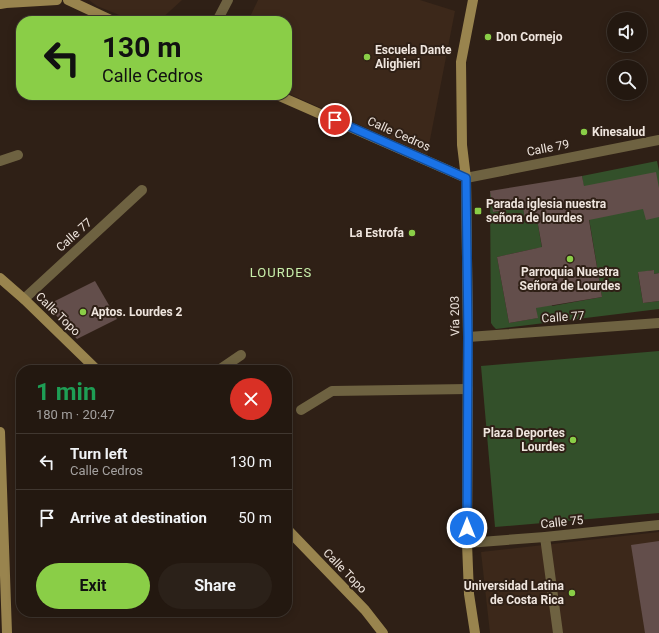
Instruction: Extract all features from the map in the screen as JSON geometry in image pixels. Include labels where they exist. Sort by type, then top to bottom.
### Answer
[{"type":"street","points":[[0,4],[57,0]]},
{"type":"street","points":[[68,0],[102,16]]},
{"type":"street","points":[[220,16],[228,0]]},
{"type":"street","name":"Vía 203","points":[[473,0],[461,62],[462,145],[466,178],[468,337],[467,543],[469,594],[475,633]]},
{"type":"street","name":"Calle Cedros","points":[[288,100],[466,178]]},
{"type":"street","name":"Calle 79","points":[[466,178],[659,140]]},
{"type":"street","points":[[0,161],[18,155]]},
{"type":"street","name":"Calle 77","points":[[24,299],[142,190]]},
{"type":"street","name":"Calle Topo","points":[[0,278],[24,299],[92,365]]},
{"type":"street","name":"Calle 77","points":[[468,337],[659,323]]},
{"type":"street","points":[[226,365],[241,355]]},
{"type":"street","points":[[301,410],[332,391],[468,390]]},
{"type":"street","points":[[0,432],[7,633]]},
{"type":"street","name":"Calle 75","points":[[467,543],[545,537],[659,525]]},
{"type":"street","name":"Calle Topo","points":[[292,534],[365,610],[383,633]]},
{"type":"street","points":[[545,537],[558,633]]},
{"type":"shaded area","points":[[89,0],[182,0],[164,16],[122,16],[97,6]]},
{"type":"shaded area","name":"Escuela Dante Alighieri","points":[[258,0],[420,0],[455,11],[427,155],[292,95],[292,16],[250,16]]},
{"type":"shaded area","name":"Universidad Latina de Costa Rica","points":[[659,532],[659,633],[490,633],[481,552]]},
{"type":"green space","points":[[657,161],[659,171],[659,273],[654,274],[653,270],[638,273],[643,303],[659,301],[659,309],[496,329],[491,323],[490,191],[494,212],[523,207],[525,221],[537,219],[552,306],[602,297],[582,176]],"holes":[[[538,248],[537,318],[509,323],[497,257]]]},
{"type":"green space","name":"Plaza Deportes Lourdes","points":[[659,351],[659,513],[495,527],[481,366]]},
{"type":"building","points":[[656,172],[659,188],[659,217],[646,220],[643,209],[589,220],[602,297],[536,308],[538,318],[509,323],[497,257],[542,247],[537,219],[525,221],[523,207],[493,212],[490,191],[582,176],[584,186]]},
{"type":"building","points":[[654,270],[654,274],[659,273],[659,301],[643,303],[638,272]]},
{"type":"building","name":"Aptos. Lourdes 2","points":[[95,281],[117,319],[77,339],[47,305]]},
{"type":"building","points":[[659,541],[659,633],[645,633],[631,545]]},
{"type":"place","name":"Don Cornejo","points":[[488,37]]},
{"type":"place","name":"Escuela Dante Alighieri","points":[[367,57]]},
{"type":"place","name":"Kinesalud","points":[[584,132]]},
{"type":"place","name":"Parada iglesia nuestra señora de lourdes","points":[[478,211]]},
{"type":"place","name":"La Estrofa","points":[[412,233]]},
{"type":"place","name":"Parroquia Nuestra Señora de Lourdes","points":[[570,259]]},
{"type":"place","name":"Aptos. Lourdes 2","points":[[83,312]]},
{"type":"place","name":"Plaza Deportes Lourdes","points":[[573,440]]},
{"type":"place","name":"Universidad Latina de Costa Rica","points":[[572,593]]},
{"type":"district","name":"LOURDES","points":[[281,272]]},
{"type":"route","points":[[335,120],[466,178],[468,337],[467,528]]}]
